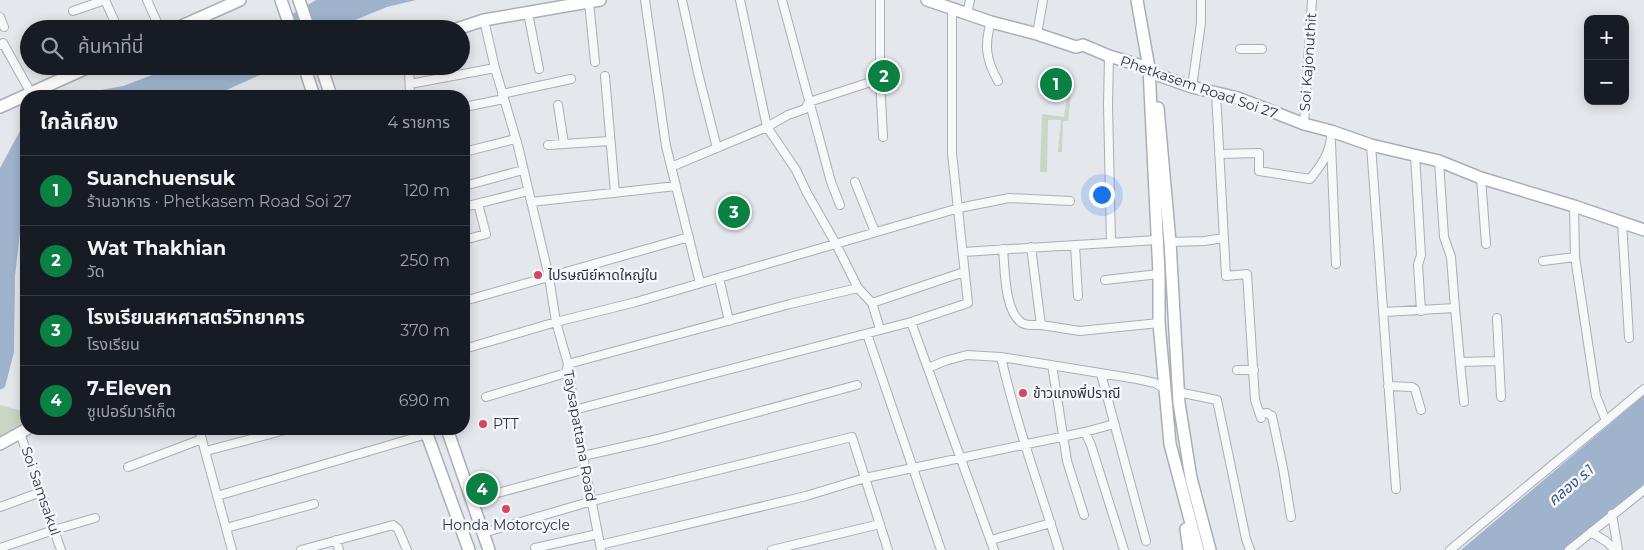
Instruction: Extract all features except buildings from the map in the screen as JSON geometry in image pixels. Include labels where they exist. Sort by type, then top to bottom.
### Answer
[{"type":"main road","points":[[195,20],[240,0]]},
{"type":"main road","points":[[299,0],[306,20]]},
{"type":"main road","name":"Phetkasem Road Soi 27","points":[[927,0],[991,22],[1076,47],[1083,45],[1192,87],[1238,98],[1331,133],[1371,145],[1439,161],[1482,178],[1644,230]]},
{"type":"main road","points":[[1137,0],[1152,71],[1159,324],[1170,444],[1198,550]]},
{"type":"main road","points":[[1144,0],[1170,242],[1178,392],[1184,442],[1191,478],[1210,550]]},
{"type":"main road","points":[[281,1],[288,20]]},
{"type":"main road","points":[[470,25],[484,20],[594,1]]},
{"type":"main road","points":[[38,90],[71,75]]},
{"type":"main road","points":[[307,75],[312,90]]},
{"type":"main road","points":[[324,75],[329,90]]},
{"type":"main road","points":[[0,108],[20,98]]},
{"type":"main road","points":[[0,444],[20,433]]},
{"type":"main road","points":[[427,435],[469,550]]},
{"type":"main road","points":[[449,435],[489,550]]},
{"type":"main road","points":[[1191,478],[1219,550]]},
{"type":"main road","points":[[1178,479],[1189,550]]},
{"type":"street","points":[[73,11],[105,0],[114,20]]},
{"type":"street","points":[[147,0],[156,20]]},
{"type":"street","points":[[645,0],[666,146],[700,283]]},
{"type":"street","points":[[682,0],[717,148]]},
{"type":"street","points":[[740,0],[767,127],[796,170],[858,288],[872,303],[880,330]]},
{"type":"street","points":[[782,0],[831,182],[840,205]]},
{"type":"street","points":[[880,0],[880,79],[883,137]]},
{"type":"street","points":[[967,14],[970,0]]},
{"type":"street","points":[[1037,34],[1043,0]]},
{"type":"street","points":[[1192,87],[1201,0]]},
{"type":"street","name":"Soi Kajonuthit","points":[[1304,124],[1312,0]]},
{"type":"street","points":[[594,1],[595,62]]},
{"type":"street","points":[[574,410],[867,334],[968,304],[952,153],[952,9]]},
{"type":"street","points":[[528,13],[539,69]]},
{"type":"street","points":[[0,18],[4,26]]},
{"type":"street","name":"Taysapattana Road","points":[[484,20],[549,277],[556,322],[568,364],[582,456],[601,547]]},
{"type":"street","points":[[991,22],[986,44],[991,66],[998,81]]},
{"type":"street","points":[[0,45],[3,43],[20,73]]},
{"type":"street","points":[[1240,49],[1262,49]]},
{"type":"street","points":[[1109,56],[1108,105],[1111,243]]},
{"type":"street","points":[[470,73],[495,68]]},
{"type":"street","points":[[21,75],[29,90]]},
{"type":"street","points":[[410,75],[410,90]]},
{"type":"street","points":[[410,84],[458,75]]},
{"type":"street","points":[[605,76],[614,193]]},
{"type":"street","points":[[470,105],[571,79]]},
{"type":"street","points":[[671,167],[767,127],[788,115],[805,109],[809,102],[880,79]]},
{"type":"street","points":[[1216,94],[1226,276],[1248,274],[1254,400],[1260,416],[1267,413],[1272,416],[1283,468],[1290,517]]},
{"type":"street","points":[[558,105],[564,144]]},
{"type":"street","points":[[1219,154],[1259,153],[1259,171],[1310,179],[1321,166],[1331,140],[1331,133]]},
{"type":"street","points":[[1331,133],[1336,264]]},
{"type":"street","points":[[470,150],[515,139]]},
{"type":"street","points":[[548,145],[610,141]]},
{"type":"street","points":[[1371,145],[1396,489]]},
{"type":"street","points":[[1415,155],[1421,255],[1418,264],[1421,311]]},
{"type":"street","points":[[1439,161],[1444,237],[1451,258],[1464,402]]},
{"type":"street","points":[[470,184],[523,170]]},
{"type":"street","points":[[1482,178],[1486,244]]},
{"type":"street","points":[[855,182],[875,232]]},
{"type":"street","points":[[531,202],[676,186]]},
{"type":"street","points":[[470,206],[528,191]]},
{"type":"street","points":[[470,347],[719,278],[959,208],[1009,198],[1070,200]]},
{"type":"street","points":[[470,238],[486,234],[478,204]]},
{"type":"street","points":[[1574,206],[1575,257],[1596,396],[1606,421]]},
{"type":"street","points":[[1622,222],[1629,338]]},
{"type":"street","points":[[470,299],[689,238]]},
{"type":"street","points":[[1170,242],[1204,241],[1224,238]]},
{"type":"street","points":[[963,252],[1158,240]]},
{"type":"street","points":[[1075,245],[1078,296]]},
{"type":"street","points":[[1032,247],[1041,325]]},
{"type":"street","points":[[1002,249],[1009,306],[1022,323],[1080,330],[1159,324]]},
{"type":"street","points":[[1544,261],[1575,257]]},
{"type":"street","points":[[872,303],[964,272]]},
{"type":"street","points":[[1105,280],[1159,274]]},
{"type":"street","points":[[719,278],[729,321]]},
{"type":"street","points":[[486,397],[566,373],[568,364],[858,288]]},
{"type":"street","points":[[1384,312],[1455,308]]},
{"type":"street","points":[[1497,318],[1501,397]]},
{"type":"street","points":[[911,322],[994,550]]},
{"type":"street","points":[[867,334],[941,550]]},
{"type":"street","points":[[928,368],[967,355],[1001,357],[1156,383],[1165,389]]},
{"type":"street","points":[[1001,357],[1024,444],[1059,550]]},
{"type":"street","points":[[1460,362],[1499,361]]},
{"type":"street","points":[[1052,366],[1067,461],[1084,515]]},
{"type":"street","points":[[1237,370],[1254,370]]},
{"type":"street","points":[[1101,374],[1146,541]]},
{"type":"street","points":[[582,456],[658,439],[857,385]]},
{"type":"street","points":[[1388,386],[1412,387],[1415,389],[1421,410]]},
{"type":"street","points":[[1450,550],[1644,389]]},
{"type":"street","points":[[1178,392],[1217,400],[1246,539],[1250,550]]},
{"type":"street","points":[[601,547],[806,496],[865,478],[1085,432],[1114,424]]},
{"type":"street","points":[[1085,432],[1091,445],[1124,550]]},
{"type":"street","name":"Soi Samsakul","points":[[25,435],[41,492],[61,550]]},
{"type":"street","points":[[201,435],[232,550]]},
{"type":"street","points":[[206,451],[266,435]]},
{"type":"street","points":[[217,496],[413,435]]},
{"type":"street","points":[[483,533],[592,501],[852,437],[888,550]]},
{"type":"street","points":[[128,467],[202,439]]},
{"type":"street","points":[[472,500],[586,469]]},
{"type":"street","points":[[1569,550],[1644,490]]},
{"type":"street","points":[[0,507],[41,492]]},
{"type":"street","points":[[226,528],[314,504]]},
{"type":"street","points":[[1612,514],[1616,550]]},
{"type":"street","points":[[0,548],[95,518]]},
{"type":"street","points":[[991,540],[1051,523]]},
{"type":"street","points":[[772,550],[880,524]]},
{"type":"street","points":[[301,550],[396,526],[407,550]]},
{"type":"street","points":[[1591,532],[1616,550]]},
{"type":"street","points":[[535,548],[598,534]]},
{"type":"street","points":[[336,540],[338,550]]},
{"type":"green space","points":[[1070,76],[1073,76],[1068,121],[1063,121],[1062,152],[1058,152],[1061,120],[1048,120],[1047,172],[1040,172],[1042,114],[1064,117]]},
{"type":"green space","points":[[0,405],[20,410],[20,426],[0,437]]},
{"type":"water","points":[[316,0],[416,0],[387,7],[355,20],[283,20]]},
{"type":"water","points":[[152,75],[260,75],[226,90],[101,90],[123,86]]},
{"type":"water","points":[[20,131],[20,233],[15,276],[14,352],[5,387],[0,390],[0,168]]},
{"type":"water","name":"คลอง ร.1","points":[[1644,395],[1644,484],[1565,550],[1461,550]]},
{"type":"place","name":"Wat Thakhian","points":[[884,76]]},
{"type":"place","name":"Suanchuensuk","points":[[1056,84]]},
{"type":"place","name":"โรงเรียนสหศาสตร์วิทยาคาร","points":[[734,212]]},
{"type":"place","name":"ไปรษณีย์หาดใหญ่ใน","points":[[538,275]]},
{"type":"place","name":"ข้าวแกงพี่ปราณี","points":[[1023,393]]},
{"type":"place","name":"PTT","points":[[483,424]]},
{"type":"place","name":"7-Eleven","points":[[482,489]]},
{"type":"place","name":"Honda Motorcycle","points":[[506,509]]}]
